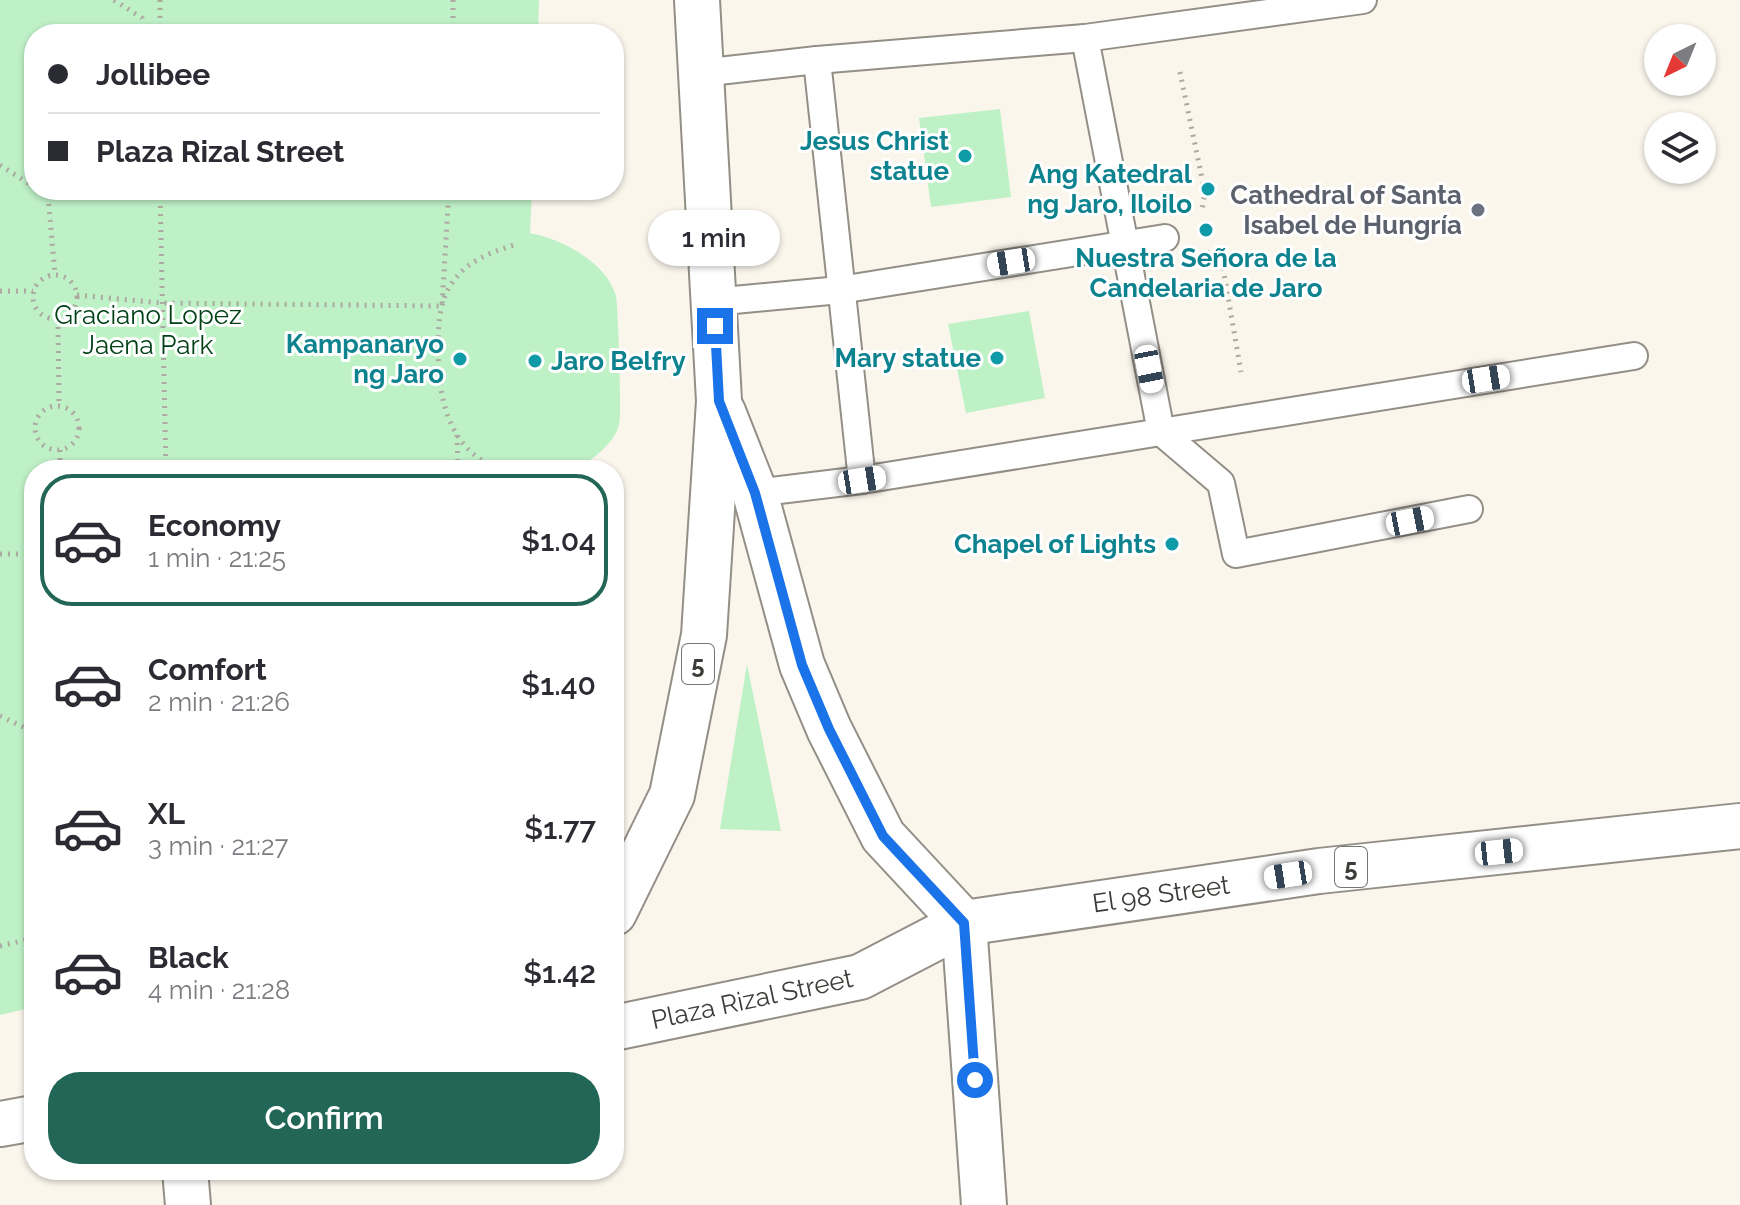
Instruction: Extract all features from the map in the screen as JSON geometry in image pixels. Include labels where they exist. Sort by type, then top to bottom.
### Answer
[{"type":"main road","name":"5","points":[[624,893],[667,806],[704,635],[719,401],[697,0]]},
{"type":"main road","name":"5","points":[[719,401],[755,493],[802,665],[829,729],[883,836],[964,923]]},
{"type":"main road","name":"El 98 Street","points":[[964,923],[1319,871],[1740,826]]},
{"type":"main road","name":"Plaza Rizal Street","points":[[624,1026],[860,977],[964,923]]},
{"type":"main road","points":[[964,923],[984,1205]]},
{"type":"main road","points":[[0,1124],[24,1120]]},
{"type":"main road","points":[[186,1180],[188,1205]]},
{"type":"lane","points":[[701,73],[817,60],[1085,38],[1363,0]]},
{"type":"lane","points":[[1085,38],[1161,432],[1221,483],[1236,554],[1469,509]]},
{"type":"lane","points":[[817,60],[862,480]]},
{"type":"lane","points":[[713,302],[840,290],[1165,238]]},
{"type":"lane","points":[[755,493],[862,480],[1634,356]]},
{"type":"path","points":[[114,0],[142,18],[144,24]]},
{"type":"path","points":[[160,0],[160,24]]},
{"type":"path","points":[[453,0],[453,24]]},
{"type":"path","points":[[1184,92],[1205,193]]},
{"type":"path","points":[[0,165],[24,181]]},
{"type":"path","points":[[48,200],[55,274]]},
{"type":"path","points":[[160,200],[166,460]]},
{"type":"path","points":[[448,200],[438,328],[441,398],[457,435],[465,447],[482,460]]},
{"type":"path","points":[[442,306],[450,286],[472,262],[514,245]]},
{"type":"path","points":[[1223,268],[1242,374]]},
{"type":"path","points":[[55,274],[70,281],[77,295],[75,307],[58,319],[44,317],[34,306],[33,291],[42,278],[55,274]]},
{"type":"path","points":[[0,291],[33,291]]},
{"type":"path","points":[[77,295],[161,303],[442,306]]},
{"type":"path","points":[[58,319],[59,406]]},
{"type":"path","points":[[59,406],[77,418],[79,431],[73,443],[60,450],[41,443],[35,429],[45,409],[59,406]]},
{"type":"path","points":[[457,435],[458,460]]},
{"type":"path","points":[[60,450],[60,460]]},
{"type":"path","points":[[0,554],[24,554]]},
{"type":"path","points":[[0,716],[24,727]]},
{"type":"path","points":[[0,946],[24,940]]},
{"type":"green space","name":"Graciano Lopez Jaena Park","points":[[0,0],[539,0],[538,24],[24,24],[24,200],[532,200],[530,233],[556,241],[581,254],[611,284],[616,296],[620,401],[617,431],[607,445],[589,460],[24,460],[24,1009],[0,1015]]},
{"type":"green space","points":[[1000,109],[1011,197],[931,207],[919,118]]},
{"type":"green space","points":[[1029,311],[1045,398],[966,413],[948,324]]},
{"type":"green space","points":[[747,664],[781,831],[720,829]]},
{"type":"place","name":"Jesus Christ statue","points":[[965,156]]},
{"type":"place","name":"Ang Katedral ng Jaro, Iloilo","points":[[1208,189]]},
{"type":"place","name":"Cathedral of Santa Isabel de Hungría","points":[[1478,210]]},
{"type":"place","name":"Nuestra Señora de la Candelaria de Jaro","points":[[1206,230]]},
{"type":"place","name":"Mary statue","points":[[997,358]]},
{"type":"place","name":"Kampanaryo ng Jaro","points":[[460,359]]},
{"type":"place","name":"Jaro Belfry","points":[[535,361]]},
{"type":"place","name":"Chapel of Lights","points":[[1172,544]]},
{"type":"route","points":[[715,326],[719,401],[755,493],[802,665],[829,729],[883,836],[964,923],[975,1080]]}]
